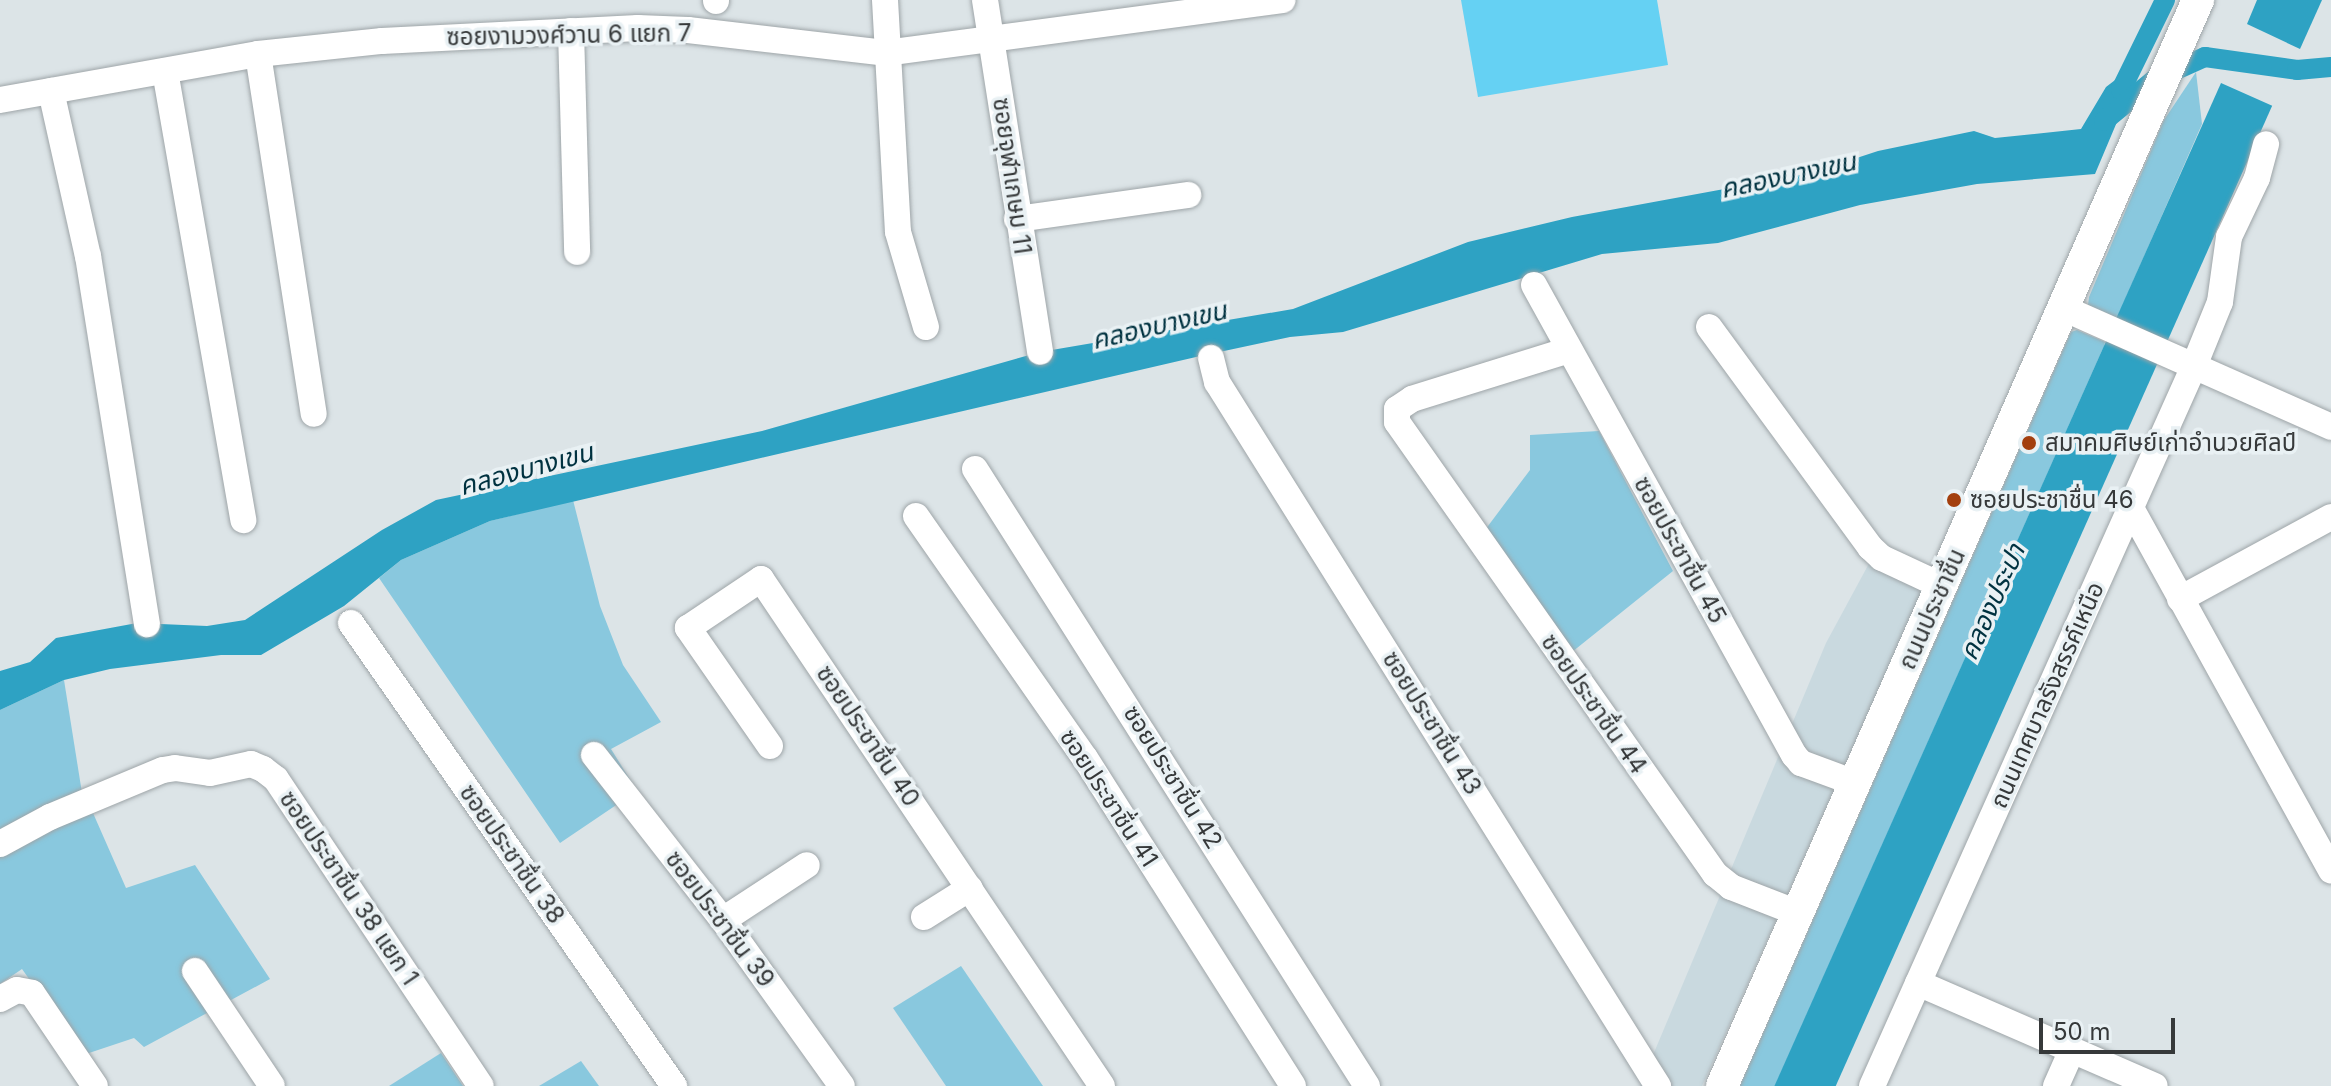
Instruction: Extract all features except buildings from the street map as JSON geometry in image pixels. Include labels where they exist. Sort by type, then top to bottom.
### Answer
[{"type":"main road","name":"ถนนประชาชื่น","points":[[1722,1086],[1942,586],[2079,315],[2116,192],[2198,2]]},
{"type":"street","points":[[885,0],[898,232],[926,327]]},
{"type":"street","name":"ซอยจุฬาเกษม 11","points":[[985,0],[1040,352]]},
{"type":"street","name":"ซอยงามวงศ์วาน 6 แยก 7","points":[[0,100],[258,54],[382,41],[571,31],[688,30],[886,53],[1282,0]]},
{"type":"street","points":[[571,31],[577,252]]},
{"type":"street","points":[[258,54],[314,414]]},
{"type":"street","points":[[165,71],[243,520]]},
{"type":"street","points":[[51,91],[88,256],[147,624]]},
{"type":"street","name":"ถนนเทศบาลรังสรรค์เหนือ","points":[[1872,1086],[2131,508],[2188,362],[2220,302],[2229,237],[2257,178],[2266,144]]},
{"type":"street","points":[[1017,219],[1188,195]]},
{"type":"street","name":"ซอยประชาชื่น 45","points":[[1534,285],[1794,755],[1801,763],[1855,783]]},
{"type":"street","points":[[2079,315],[2331,427]]},
{"type":"street","points":[[1709,327],[1870,547],[1882,558],[1942,586]]},
{"type":"street","name":"ซอยประชาชื่น 44","points":[[1569,350],[1412,399],[1397,409],[1397,422],[1419,458],[1715,874],[1731,887],[1798,913]]},
{"type":"street","name":"ซอยประชาชื่น 43","points":[[1211,358],[1217,382],[1658,1086]]},
{"type":"street","name":"ซอยประชาชื่น 42","points":[[975,469],[1367,1086]]},
{"type":"street","points":[[2131,508],[2331,870]]},
{"type":"street","name":"ซอยประชาชื่น 41","points":[[916,516],[1085,758],[1293,1086]]},
{"type":"street","points":[[2180,599],[2327,528]]},
{"type":"street","name":"ซอยประชาชื่น 40","points":[[770,746],[688,628],[761,579],[1102,1086]]},
{"type":"street","name":"ซอยประชาชื่น 38","points":[[351,623],[674,1086]]},
{"type":"street","name":"ซอยประชาชื่น 39","points":[[594,755],[723,920],[842,1086]]},
{"type":"street","name":"ซอยประชาชื่น 38 แยก 1","points":[[0,844],[50,817],[163,770],[175,768],[210,773],[251,764],[263,769],[276,779],[481,1086]]},
{"type":"street","points":[[723,920],[807,865]]},
{"type":"street","points":[[924,917],[970,888]]},
{"type":"street","points":[[195,971],[272,1086]]},
{"type":"street","points":[[1918,983],[2155,1086]]},
{"type":"street","points":[[12,994],[36,998],[95,1086]]},
{"type":"street","points":[[2056,1086],[2072,1050]]},
{"type":"shaded area","points":[[2196,72],[2202,124],[2117,318],[2088,305],[2089,297],[2164,120]]},
{"type":"shaded area","points":[[2077,330],[2105,342],[2104,346],[1775,1086],[1740,1086],[2071,332]]},
{"type":"shaded area","points":[[1599,431],[1673,571],[1572,652],[1485,530],[1530,470],[1530,435]]},
{"type":"shaded area","points":[[573,500],[600,606],[623,665],[661,722],[611,749],[637,791],[560,843],[379,578],[401,560],[490,521]]},
{"type":"shaded area","points":[[1879,545],[1932,570],[1702,1086],[1640,1086],[1826,643]]},
{"type":"shaded area","points":[[64,680],[82,793],[0,831],[0,710]]},
{"type":"shaded area","points":[[93,813],[126,888],[195,865],[270,979],[144,1047],[134,1038],[83,1055],[22,969],[0,984],[0,854],[60,823]]},
{"type":"shaded area","points":[[961,966],[1043,1086],[946,1086],[893,1008]]},
{"type":"shaded area","points":[[441,1053],[463,1086],[389,1086]]},
{"type":"shaded area","points":[[581,1061],[599,1086],[539,1086]]},
{"type":"water","points":[[2257,0],[2322,0],[2300,49],[2247,24]]},
{"type":"water","points":[[2144,58],[2095,174],[1977,184],[1860,205],[1718,243],[1602,254],[1343,332],[1290,337],[1196,357],[490,521],[401,560],[344,606],[261,655],[221,655],[110,669],[64,680],[0,710],[0,671],[30,662],[56,638],[137,623],[207,626],[245,620],[382,530],[436,500],[762,431],[1040,352],[1293,309],[1468,242],[1572,217],[1811,173],[1878,151],[1974,131],[1995,138],[2081,129],[2106,87]]},
{"type":"water","name":"คลองประปา","points":[[2221,83],[2272,106],[1836,1086],[1774,1086]]},
{"type":"waterway","points":[[2121,90],[2165,0]]},
{"type":"waterway","name":"คลองบางเขน","points":[[2104,121],[2154,80],[2205,57],[2297,70],[2331,67]]},
{"type":"place","name":"สมาคมศิษย์เก่าอํานวยศิลป์","points":[[2029,443]]},
{"type":"place","name":"ซอยประชาชื่น 46","points":[[1954,500]]}]
